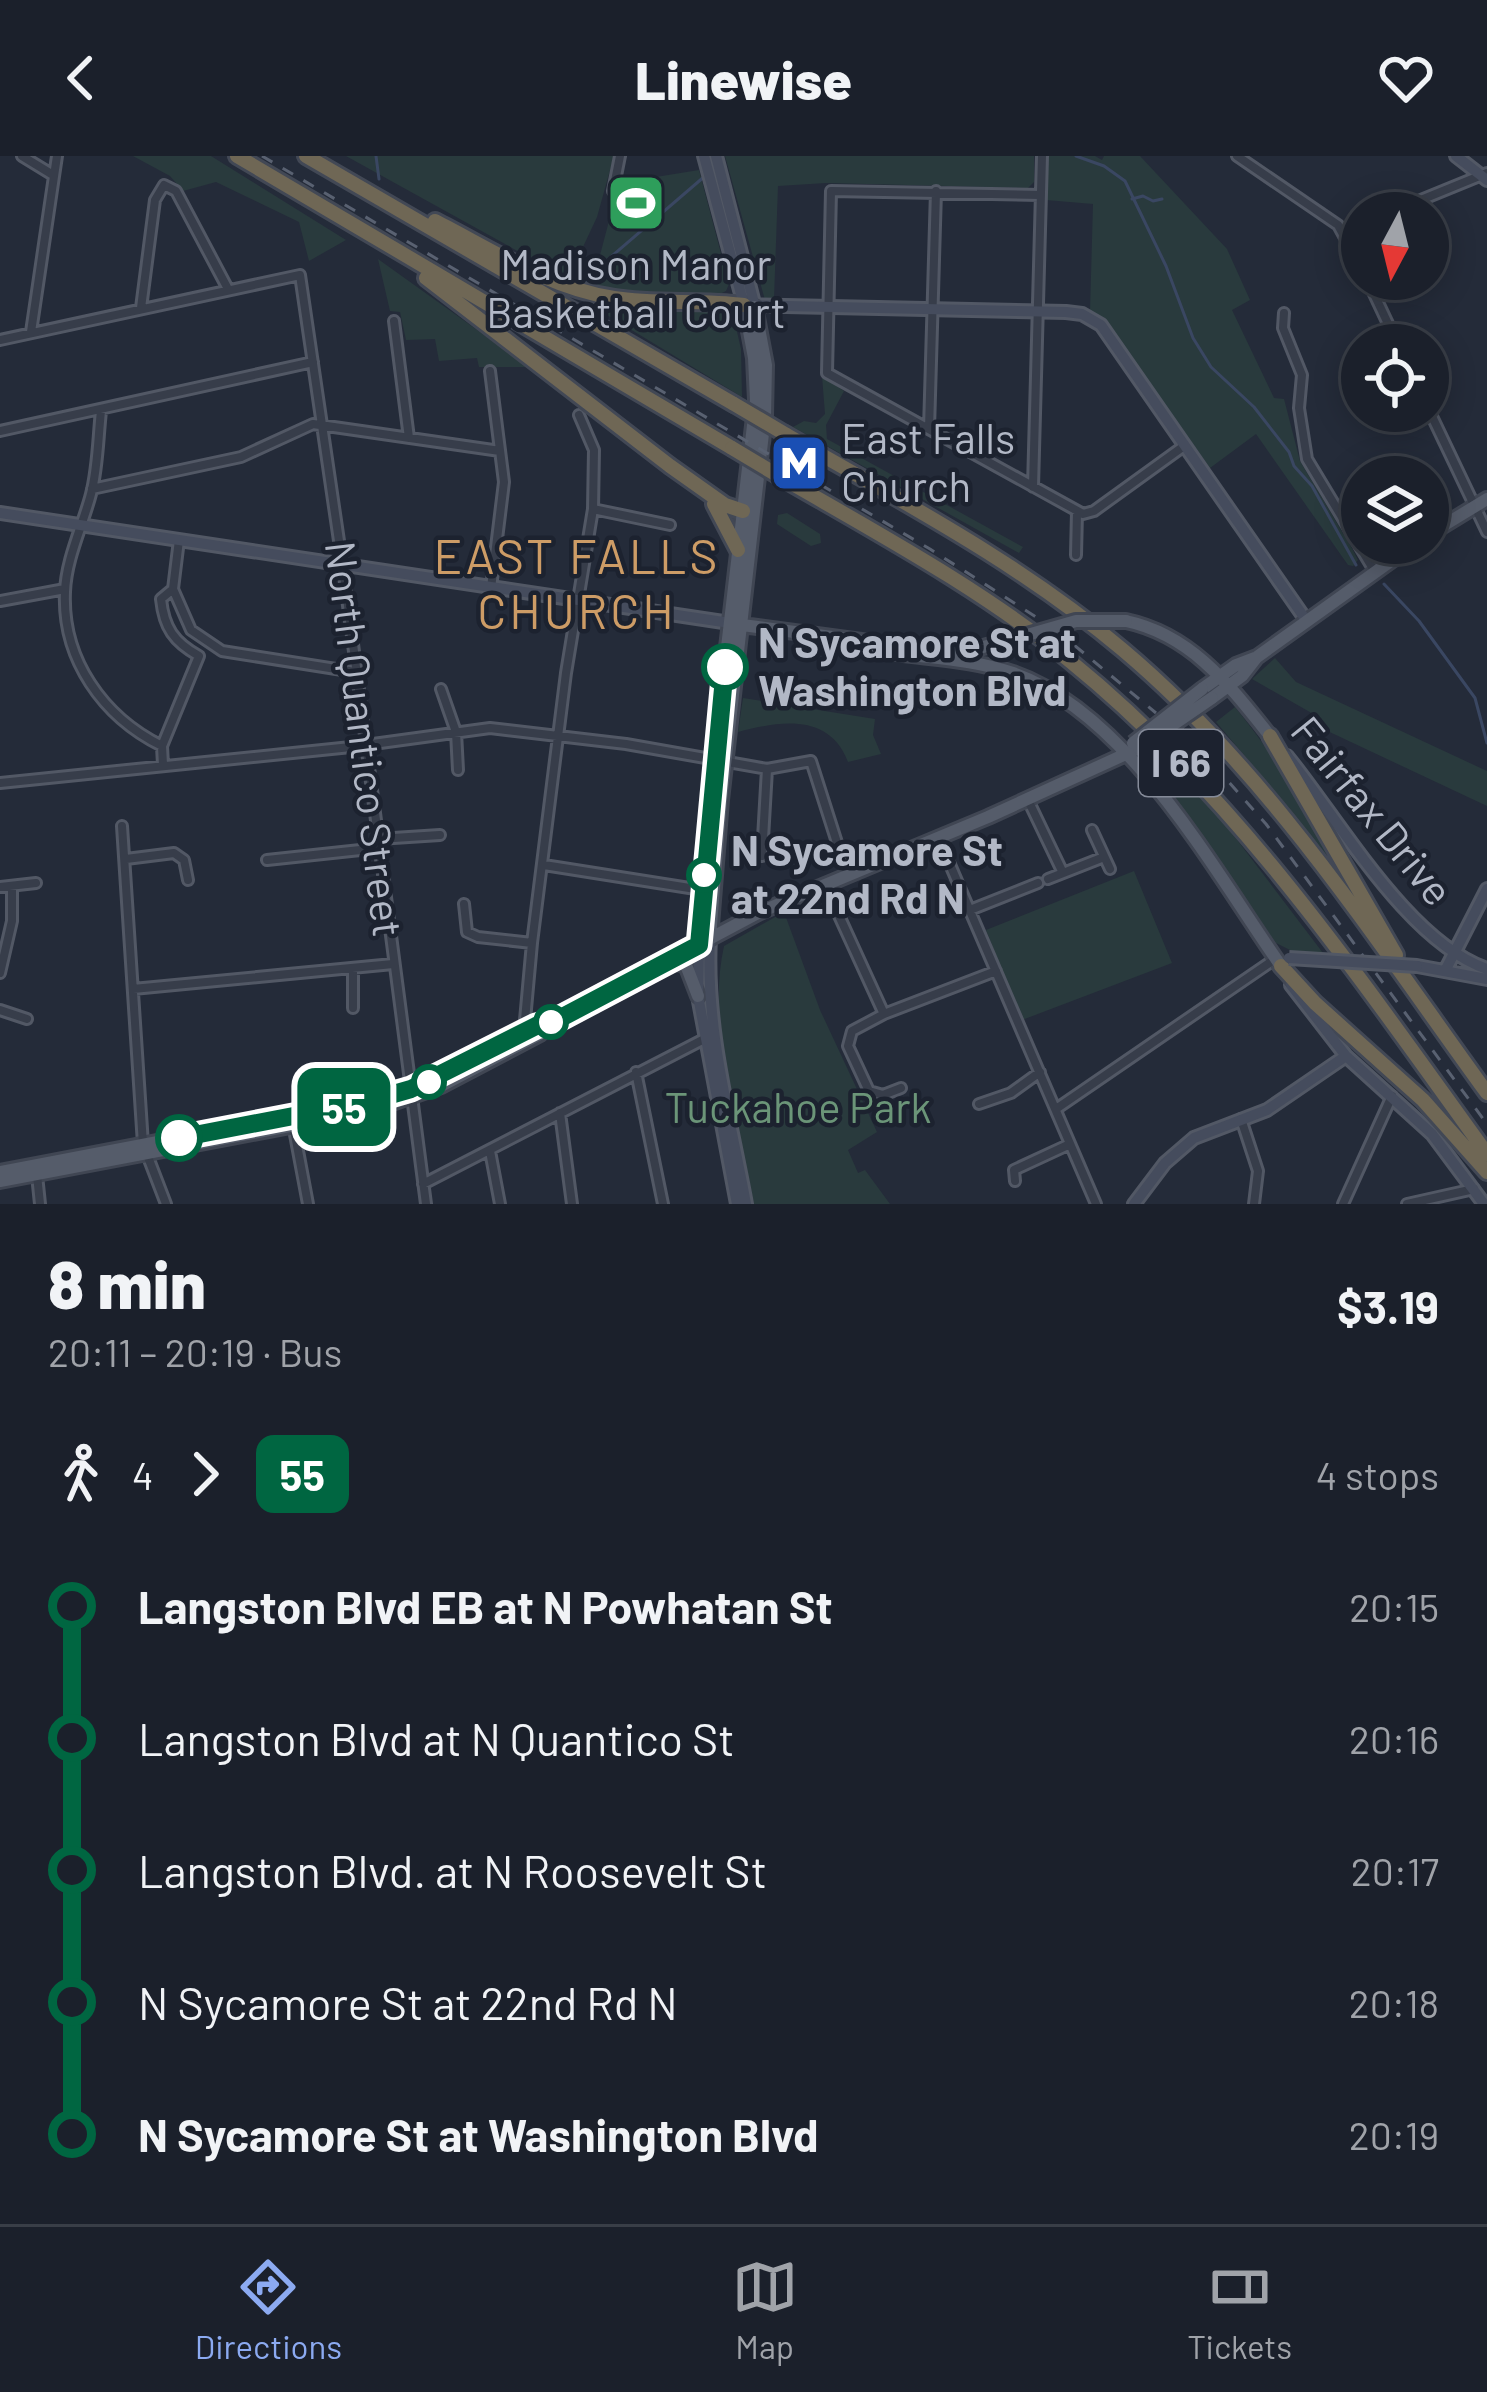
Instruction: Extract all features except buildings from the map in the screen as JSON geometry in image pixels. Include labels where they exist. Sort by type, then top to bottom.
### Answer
[{"type":"highway","name":"I 66","points":[[237,156],[988,601],[1065,657],[1139,721],[1220,804],[1297,895],[1487,1154]]},
{"type":"highway","name":"I 66","points":[[306,156],[1000,559],[1060,600],[1141,665],[1264,791],[1487,1093]]},
{"type":"highway","points":[[338,175],[387,194],[562,285],[628,300],[750,306]]},
{"type":"highway","points":[[339,216],[443,289],[724,505],[748,513]]},
{"type":"highway","points":[[685,476],[720,511],[739,550]]},
{"type":"highway","points":[[1270,736],[1431,1016]]},
{"type":"highway","points":[[1282,961],[1315,1003],[1423,1100],[1487,1172]]},
{"type":"main road","points":[[1456,156],[1486,176]]},
{"type":"main road","points":[[698,996],[748,513],[756,389],[750,306],[708,157]]},
{"type":"main road","points":[[750,306],[1071,312],[1094,320],[1120,349],[1306,620]]},
{"type":"main road","points":[[1449,524],[1483,506]]},
{"type":"main road","points":[[0,513],[833,639],[857,648],[1018,675],[1073,705],[1133,748],[1282,961],[1294,989],[1346,1056],[1432,1134],[1484,1204]]},
{"type":"main road","points":[[735,624],[739,550],[748,513]]},
{"type":"main road","points":[[0,1172],[369,1111],[411,1094],[742,920],[1028,800],[1133,748],[1387,564]]},
{"type":"main road","name":"Fairfax Drive","points":[[833,639],[972,650],[1076,621],[1126,621],[1172,638],[1225,680],[1416,921],[1453,955],[1487,969]]},
{"type":"main road","points":[[1446,969],[1487,889]]},
{"type":"main road","points":[[708,891],[723,914],[742,920]]},
{"type":"main road","points":[[1416,921],[1434,952],[1430,962],[1417,966]]},
{"type":"main road","points":[[705,942],[709,1036]]},
{"type":"main road","name":"Fairfax Drive","points":[[1282,961],[1417,966],[1487,980]]},
{"type":"main road","points":[[668,962],[686,964],[698,996],[742,1204]]},
{"type":"main road","points":[[1134,1204],[1183,1146],[1206,1131],[1269,1109],[1346,1056]]},
{"type":"main road","points":[[0,1181],[146,1149]]},
{"type":"street","points":[[22,156],[53,175]]},
{"type":"street","points":[[31,332],[57,156]]},
{"type":"street","points":[[613,190],[620,156]]},
{"type":"street","points":[[1033,487],[1042,156]]},
{"type":"street","points":[[1237,156],[1341,229]]},
{"type":"street","points":[[1444,192],[1486,176]]},
{"type":"street","points":[[0,340],[228,289],[176,191],[164,185],[155,200],[141,308]]},
{"type":"street","points":[[1040,195],[830,191],[825,366],[832,379],[1077,512],[1094,511],[1184,446]]},
{"type":"street","points":[[929,430],[936,191]]},
{"type":"street","name":"North Quantico Street","points":[[228,289],[300,274],[426,1204]]},
{"type":"street","points":[[1284,313],[1283,328],[1302,375],[1299,408],[1307,460],[1376,572]]},
{"type":"street","points":[[394,321],[409,438]]},
{"type":"street","points":[[0,431],[314,362]]},
{"type":"street","points":[[490,371],[504,497],[491,588]]},
{"type":"street","points":[[100,411],[92,489],[64,589],[74,651],[91,687],[115,715],[162,746]]},
{"type":"street","points":[[529,1035],[525,1020],[532,944],[593,509],[594,450],[578,415]]},
{"type":"street","points":[[92,489],[242,457],[307,426],[500,451]]},
{"type":"street","points":[[1441,432],[1483,506],[1487,532]]},
{"type":"street","points":[[593,509],[670,525]]},
{"type":"street","points":[[1076,555],[1077,512]]},
{"type":"street","points":[[179,540],[173,589],[191,630],[222,651],[355,672]]},
{"type":"street","points":[[0,601],[64,589]]},
{"type":"street","points":[[163,766],[162,746],[199,656],[178,644],[166,627],[161,599],[173,589]]},
{"type":"street","points":[[441,689],[456,732],[458,770]]},
{"type":"street","points":[[0,782],[490,728],[766,769],[811,760],[847,874]]},
{"type":"street","points":[[762,856],[766,769]]},
{"type":"street","points":[[1028,800],[1063,873]]},
{"type":"street","points":[[122,826],[146,1149],[166,1204]]},
{"type":"street","points":[[1092,830],[1110,869]]},
{"type":"street","points":[[268,860],[440,835]]},
{"type":"street","points":[[939,837],[1096,1204]]},
{"type":"street","points":[[126,859],[174,853],[184,860],[188,880]]},
{"type":"street","points":[[1048,879],[1105,857]]},
{"type":"street","points":[[544,866],[708,891]]},
{"type":"street","points":[[0,887],[36,883]]},
{"type":"street","points":[[825,883],[884,1014]]},
{"type":"street","points":[[970,910],[1038,883]]},
{"type":"street","points":[[0,973],[12,922],[12,886]]},
{"type":"street","points":[[464,904],[466,932],[532,944]]},
{"type":"street","points":[[1057,1109],[1282,961]]},
{"type":"street","points":[[133,989],[393,964]]},
{"type":"street","points":[[353,968],[353,1008]]},
{"type":"street","points":[[901,1088],[884,1095],[869,1091],[848,1048],[854,1029],[996,971]]},
{"type":"street","points":[[0,1010],[27,1019]]},
{"type":"street","points":[[423,1184],[709,1036]]},
{"type":"street","points":[[636,1072],[663,1204]]},
{"type":"street","points":[[979,1104],[1012,1093],[1040,1072]]},
{"type":"street","points":[[1343,1204],[1392,1096]]},
{"type":"street","points":[[560,1113],[572,1204]]},
{"type":"street","points":[[1241,1119],[1258,1171],[1254,1204]]},
{"type":"street","points":[[293,1121],[308,1204]]},
{"type":"street","points":[[1015,1181],[1014,1170],[1070,1144]]},
{"type":"street","points":[[490,1151],[500,1204]]},
{"type":"street","points":[[37,1174],[40,1204]]},
{"type":"street","points":[[1407,1204],[1474,1189]]},
{"type":"green space","points":[[133,156],[211,156],[346,240],[309,261],[299,222],[216,182],[183,191],[170,176]]},
{"type":"green space","points":[[346,156],[614,156],[597,217],[568,279]]},
{"type":"green space","points":[[725,156],[1034,156],[1034,182],[1028,188],[778,186],[774,299],[765,300]]},
{"type":"green space","points":[[1046,156],[1102,160],[1104,156],[1140,156],[1227,249],[1250,300],[1232,310],[1274,398],[1284,399],[1300,461],[1341,530],[1341,555],[1256,434],[1210,468],[1109,326],[1090,312],[1093,204],[1046,200]]},
{"type":"green space","points":[[699,170],[729,284],[726,291],[682,298],[598,288],[594,278],[619,183]]},
{"type":"green space","points":[[378,259],[529,367],[479,367],[477,358],[439,361],[435,339],[406,340],[400,312],[390,311]]},
{"type":"green space","points":[[597,309],[732,310],[741,349],[742,397]]},
{"type":"green space","points":[[822,376],[844,391],[826,425],[827,439],[1023,547],[1019,553],[793,427],[804,421],[816,423],[825,414]]},
{"type":"green space","points":[[787,513],[820,534],[821,543],[811,546],[777,524],[778,515]]},
{"type":"green space","points":[[1275,658],[1296,682],[1487,771],[1487,806],[1319,727],[1322,719],[1252,679]]},
{"type":"green space","points":[[743,698],[875,719],[873,735],[881,754],[848,762],[828,734],[800,724],[738,732]]},
{"type":"green space","points":[[1235,707],[1295,792],[1346,882],[1216,722]]},
{"type":"green space","points":[[1154,748],[1225,824],[1323,953],[1292,951],[1276,943],[1147,764]]},
{"type":"green space","points":[[1134,871],[1172,963],[1022,1020],[986,930]]},
{"type":"green space","name":"Tuckahoe Park","points":[[784,912],[820,1010],[877,1132],[848,1150],[858,1173],[865,1170],[890,1204],[754,1204],[722,1042],[720,977],[724,946]]},
{"type":"waterway","points":[[376,156],[379,179]]},
{"type":"waterway","points":[[1076,156],[1104,166],[1125,181],[1166,266],[1193,338],[1211,367],[1254,407],[1289,452],[1356,565]]},
{"type":"waterway","points":[[585,286],[591,274],[705,176]]},
{"type":"waterway","points":[[1132,199],[1162,199]]},
{"type":"waterway","points":[[1384,584],[1419,621],[1475,698],[1487,743]]},
{"type":"railway","points":[[262,156],[930,549],[1047,624]]},
{"type":"railway","points":[[1056,630],[1156,713]]},
{"type":"railway","points":[[1182,729],[1266,824],[1487,1124]]},
{"type":"bus line","name":"55","points":[[179,1138],[411,1089],[699,945],[725,667]]},
{"type":"place","name":"Madison Manor Basketball Court","points":[[636,203]]},
{"type":"place","name":"East Falls Church","points":[[799,463]]},
{"type":"place","name":"N Sycamore St at Washington Blvd","points":[[725,667]]},
{"type":"place","name":"N Sycamore St at 22nd Rd N","points":[[704,875]]},
{"type":"district","name":"EAST FALLS CHURCH","points":[[577,584]]}]
